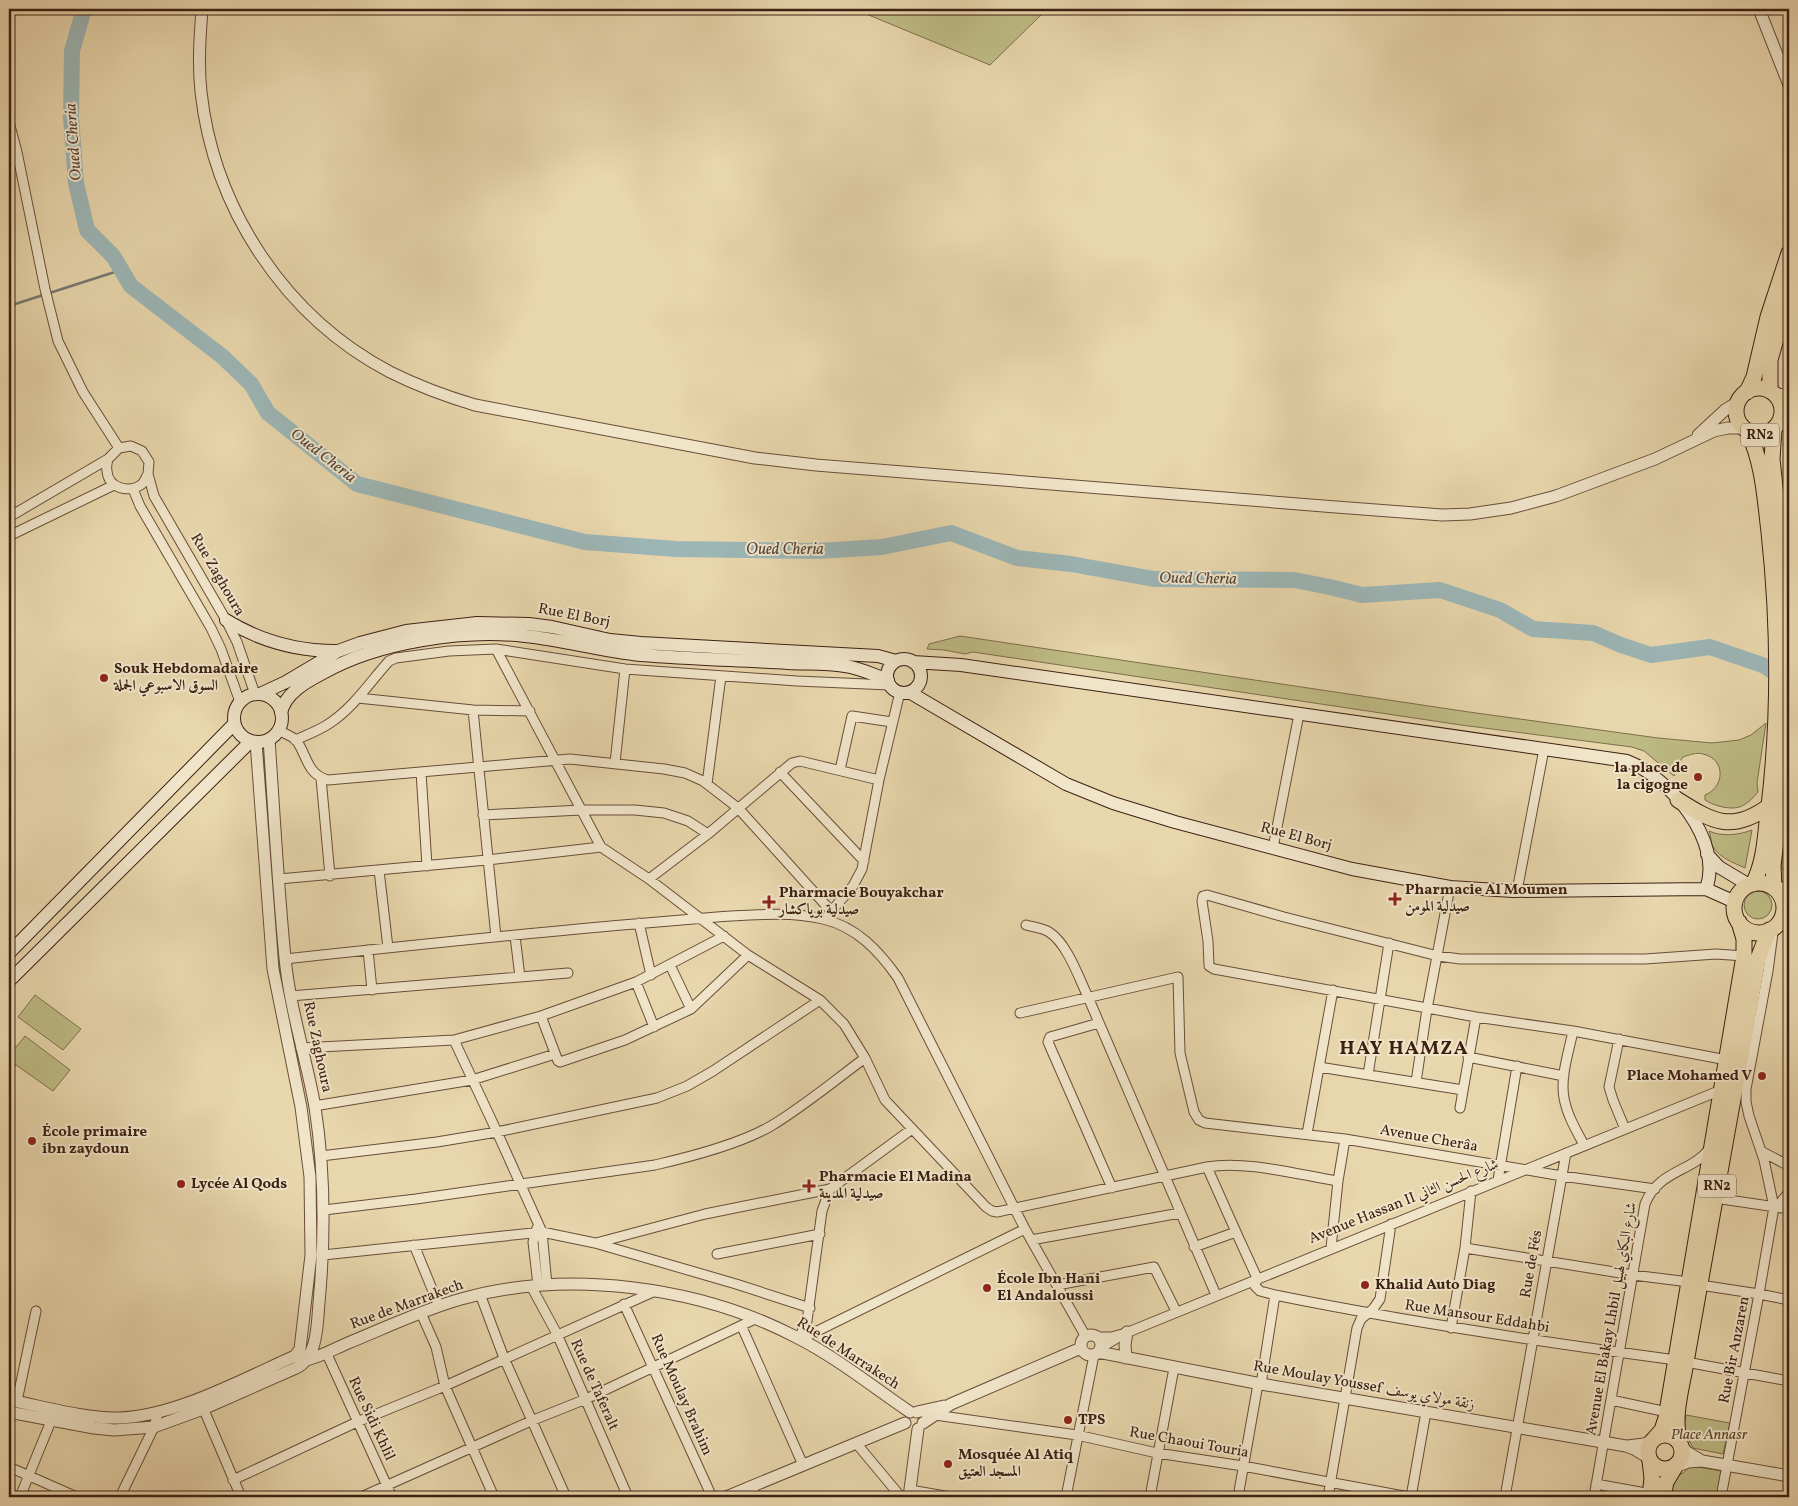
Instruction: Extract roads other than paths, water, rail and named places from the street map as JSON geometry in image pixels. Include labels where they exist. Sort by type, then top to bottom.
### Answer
[{"type":"highway","points":[[1742,397],[1756,370],[1768,317],[1789,253]]},
{"type":"highway","name":"RN2","points":[[1655,1496],[1648,1449],[1662,1430],[1681,1361],[1695,1283],[1715,1198],[1758,959],[1784,906],[1773,865],[1779,821],[1784,743],[1778,663],[1780,577],[1772,459],[1783,410],[1778,398],[1772,392],[1769,376],[1770,360],[1789,292]]},
{"type":"highway","points":[[1742,397],[1758,388],[1772,392]]},
{"type":"highway","name":"RN2","points":[[1742,397],[1736,416],[1759,460],[1789,618]]},
{"type":"highway","name":"RN2","points":[[1745,430],[1762,435],[1781,423]]},
{"type":"highway","name":"RN2","points":[[1695,1283],[1712,1146],[1744,956],[1744,939],[1734,910],[1735,902],[1742,890],[1751,884],[1762,862],[1768,806],[1784,743]]},
{"type":"highway","points":[[1678,800],[1709,819],[1725,822],[1740,821],[1755,816],[1768,806]]},
{"type":"highway","points":[[1779,821],[1789,842]]},
{"type":"highway","points":[[1751,884],[1764,883],[1780,888]]},
{"type":"highway","points":[[1739,922],[1749,930],[1756,932],[1778,921]]},
{"type":"highway","name":"RN2","points":[[1655,1496],[1681,1460],[1683,1450],[1677,1432],[1681,1361]]},
{"type":"highway","points":[[1654,1439],[1666,1435],[1672,1436],[1681,1444]]},
{"type":"highway","points":[[1649,1460],[1653,1465],[1664,1470],[1675,1467]]},
{"type":"main road","points":[[226,620],[252,634],[280,644],[299,649],[338,651]]},
{"type":"main road","name":"Rue El Borj","points":[[257,694],[286,682],[338,651],[368,640],[406,631],[459,624],[494,622],[552,627],[610,640],[878,656],[896,662]]},
{"type":"main road","name":"Rue El Borj","points":[[281,713],[283,705],[293,692],[319,675],[355,658],[403,643],[476,634],[527,636],[604,651],[641,655],[844,666],[897,687],[1066,784],[1113,803],[1150,815],[1352,869],[1450,887],[1517,891],[1706,889]]},
{"type":"main road","points":[[913,662],[917,665],[921,676],[918,686],[897,687],[889,669],[896,662],[908,660],[913,662],[961,665],[1626,761],[1645,770],[1678,800],[1697,825],[1707,854],[1710,871],[1706,889],[1735,902]]},
{"type":"main road","points":[[257,694],[274,700],[279,706],[281,722],[278,730],[268,739],[253,741],[240,735],[234,724],[234,713],[244,698],[257,694]]},
{"type":"main road","points":[[9,953],[234,724]]},
{"type":"main road","points":[[9,981],[253,741]]},
{"type":"main road","points":[[1707,854],[1719,867],[1751,884]]},
{"type":"main road","points":[[68,895],[82,908]]},
{"type":"street","points":[[202,9],[199,63],[205,120],[212,151],[224,185],[239,219],[254,246],[292,295],[314,317],[356,351],[416,385],[475,405],[746,456],[816,465],[1327,507],[1442,514],[1491,512],[1556,496],[1656,460],[1693,440],[1722,429],[1745,430]]},
{"type":"street","points":[[1759,9],[1789,85]]},
{"type":"street","points":[[9,122],[17,152],[45,290],[58,341],[73,374],[96,414],[119,448],[108,459],[9,517]]},
{"type":"street","points":[[1772,392],[1789,394]]},
{"type":"street","points":[[1693,440],[1742,397]]},
{"type":"street","name":"Rue Zaghoura","points":[[119,448],[131,446],[142,452],[149,462],[148,474],[154,496],[226,620],[237,642],[257,694]]},
{"type":"street","points":[[108,459],[106,473],[114,485],[123,489],[133,489],[143,484],[148,474]]},
{"type":"street","points":[[9,536],[114,485]]},
{"type":"street","name":"Rue Zaghoura","points":[[133,489],[140,506],[211,628],[221,649],[240,702]]},
{"type":"street","points":[[496,649],[601,846],[649,879],[748,955],[820,1000],[844,1024],[865,1058],[885,1100],[986,1207],[992,1211],[998,1212],[1207,1167],[1224,1165],[1242,1166],[1338,1181]]},
{"type":"street","points":[[295,740],[330,724],[345,712],[389,661],[396,658],[449,651],[496,649],[625,669],[797,682],[897,687],[892,722],[864,861],[858,878],[824,919]]},
{"type":"street","points":[[615,763],[625,669]]},
{"type":"street","points":[[708,784],[721,676]]},
{"type":"street","points":[[358,698],[473,710],[530,711]]},
{"type":"street","points":[[473,710],[496,937]]},
{"type":"street","points":[[1273,848],[1299,714]]},
{"type":"street","points":[[840,770],[852,716],[892,722]]},
{"type":"street","points":[[278,730],[295,740],[317,776],[335,780],[570,759],[686,773],[708,784],[738,808],[831,911]]},
{"type":"street","name":"Rue Zaghoura","points":[[268,739],[285,959],[290,996],[314,1106],[321,1156],[324,1255],[313,1348],[307,1360]]},
{"type":"street","name":"Rue Zaghoura","points":[[253,741],[273,969],[301,1107],[310,1177],[311,1255],[302,1344],[294,1356]]},
{"type":"street","points":[[1517,891],[1544,749]]},
{"type":"street","points":[[649,879],[708,834],[792,763],[800,761],[879,780]]},
{"type":"street","points":[[421,772],[427,866]]},
{"type":"street","points":[[780,772],[864,861]]},
{"type":"street","points":[[321,778],[330,876]]},
{"type":"street","points":[[483,814],[634,810],[664,813],[688,821],[708,834]]},
{"type":"street","points":[[279,879],[330,876],[488,860],[601,846]]},
{"type":"street","points":[[379,870],[388,948]]},
{"type":"street","points":[[1416,1082],[1427,1008],[1450,887]]},
{"type":"street","points":[[1727,1060],[1573,1031],[1476,1017],[1211,968],[1202,901],[1203,896],[1207,896],[1438,956],[1468,960],[1645,959],[1716,954],[1744,956]]},
{"type":"street","points":[[285,959],[639,923],[770,915],[799,915],[824,919],[845,928],[869,942],[898,978],[1025,1229],[1095,1346],[1066,1497]]},
{"type":"street","points":[[1775,1207],[1761,1151],[1749,1116],[1746,1089],[1778,921]]},
{"type":"street","points":[[639,923],[651,975]]},
{"type":"street","points":[[1026,925],[1048,931],[1058,939],[1065,949],[1088,997],[1216,1295]]},
{"type":"street","points":[[515,936],[520,977]]},
{"type":"street","points":[[301,1048],[454,1040],[541,1016],[636,982],[724,936]]},
{"type":"street","points":[[1368,1075],[1390,943]]},
{"type":"street","points":[[368,950],[372,990]]},
{"type":"street","points":[[541,1016],[555,1054],[560,1062],[625,1040],[691,1009],[748,955]]},
{"type":"street","points":[[670,965],[691,1009]]},
{"type":"street","points":[[290,996],[568,973]]},
{"type":"street","name":"Avenue Cherâa","points":[[1088,997],[1178,976],[1180,1052],[1194,1112],[1198,1120],[1345,1139],[1523,1170],[1654,1188]]},
{"type":"street","points":[[636,982],[654,1027]]},
{"type":"street","points":[[1307,1134],[1333,990]]},
{"type":"street","points":[[1020,1013],[1088,997]]},
{"type":"street","points":[[321,1156],[428,1143],[497,1132],[657,1098],[687,1086],[714,1071],[820,1000]]},
{"type":"street","points":[[1460,1108],[1476,1017]]},
{"type":"street","points":[[1099,1024],[1050,1037],[1048,1042],[1112,1188]]},
{"type":"street","points":[[1573,1031],[1564,1076],[1563,1096],[1566,1108],[1584,1145]]},
{"type":"street","points":[[1619,1039],[1609,1087],[1625,1129]]},
{"type":"street","points":[[454,1040],[520,1184],[538,1230],[539,1285]]},
{"type":"street","points":[[314,1106],[472,1080],[555,1054]]},
{"type":"street","points":[[1468,1057],[1564,1076]]},
{"type":"street","points":[[324,1210],[655,1165],[687,1158],[751,1136],[770,1126],[794,1111],[865,1058]]},
{"type":"street","points":[[1498,1180],[1516,1066]]},
{"type":"street","points":[[1320,1067],[1463,1090]]},
{"type":"street","name":"Avenue Hassan II شارع الحسن الثاني","points":[[1095,1346],[1176,1311],[1721,1090]]},
{"type":"street","points":[[595,1243],[705,1214],[830,1190],[912,1129]]},
{"type":"street","points":[[1331,1248],[1338,1181],[1345,1139]]},
{"type":"street","name":"Avenue El Bakay Lhbil شارع البكاي لهبيل","points":[[1594,1497],[1645,1204],[1654,1188],[1675,1172],[1703,1156],[1712,1146]]},
{"type":"street","points":[[1761,1151],[1789,1166]]},
{"type":"street","name":"Rue de Fés","points":[[1505,1497],[1566,1153]]},
{"type":"street","points":[[1207,1167],[1257,1278]]},
{"type":"street","points":[[799,1338],[810,1308],[822,1211],[830,1190]]},
{"type":"street","points":[[1451,1328],[1465,1248],[1471,1191]]},
{"type":"street","points":[[1775,1207],[1789,1192]]},
{"type":"street","points":[[1715,1198],[1789,1209]]},
{"type":"street","name":"Rue Bir Anzaren","points":[[1721,1497],[1775,1207]]},
{"type":"street","points":[[1031,1240],[1180,1213]]},
{"type":"street","points":[[1328,1497],[1357,1328],[1366,1314],[1373,1309],[1380,1299],[1392,1224]]},
{"type":"street","points":[[799,1338],[1025,1229]]},
{"type":"street","points":[[324,1255],[538,1230],[595,1243],[736,1284],[810,1308]]},
{"type":"street","points":[[1194,1247],[1236,1232]]},
{"type":"street","points":[[717,1254],[820,1234]]},
{"type":"street","points":[[414,1245],[439,1306]]},
{"type":"street","points":[[1465,1248],[1695,1283],[1789,1300]]},
{"type":"street","points":[[1057,1285],[1154,1267],[1176,1311]]},
{"type":"street","name":"Rue Mansour Eddahbi","points":[[1257,1278],[1255,1286],[1257,1289],[1275,1295],[1366,1314],[1681,1361],[1789,1381]]},
{"type":"street","name":"Rue de Marrakech","points":[[13,1400],[96,1417],[138,1417],[201,1404],[296,1368],[307,1360],[439,1306],[480,1294],[539,1285],[600,1285],[695,1300],[755,1319],[799,1338],[913,1412]]},
{"type":"street","name":"Rue de Taferalt","points":[[539,1285],[556,1334],[628,1497]]},
{"type":"street","points":[[233,1480],[357,1422],[445,1386],[556,1334],[653,1292]]},
{"type":"street","points":[[480,1294],[504,1358],[566,1497]]},
{"type":"street","points":[[1238,1497],[1275,1295]]},
{"type":"street","name":"Rue Moulay Brahim","points":[[624,1304],[712,1497]]},
{"type":"street","points":[[13,1400],[36,1311]]},
{"type":"street","points":[[421,1314],[436,1347],[445,1386],[494,1497]]},
{"type":"street","points":[[362,1497],[532,1421],[586,1400],[755,1319]]},
{"type":"street","points":[[742,1326],[803,1465]]},
{"type":"street","points":[[1126,1332],[1124,1345],[1126,1358]]},
{"type":"street","points":[[904,1424],[905,1417],[913,1412],[951,1404],[1082,1348],[1081,1343],[1095,1346]]},
{"type":"street","name":"Rue Moulay Youssef زنقة مولاي يوسف","points":[[1095,1346],[1126,1358],[1174,1368],[1626,1446]]},
{"type":"street","name":"Rue Sidi Khlil","points":[[326,1352],[392,1497]]},
{"type":"street","points":[[294,1356],[307,1360]]},
{"type":"street","name":"Rue de Marrakech","points":[[9,1412],[114,1430],[154,1427],[294,1356]]},
{"type":"street","points":[[1150,1497],[1174,1368]]},
{"type":"street","points":[[1611,1400],[1667,1412]]},
{"type":"street","points":[[201,1404],[241,1497]]},
{"type":"street","points":[[904,1424],[912,1430],[921,1426],[951,1404]]},
{"type":"street","points":[[20,1497],[57,1409]]},
{"type":"street","points":[[120,1497],[154,1427],[158,1412]]},
{"type":"street","points":[[906,1495],[921,1426],[921,1415],[913,1412]]},
{"type":"street","points":[[1410,1497],[1426,1412]]},
{"type":"street","name":"Rue Chaoui Touria","points":[[935,1415],[1077,1436],[1158,1453],[1243,1466],[1410,1497]]},
{"type":"street","points":[[726,1497],[754,1492],[803,1465],[904,1424]]},
{"type":"street","points":[[1626,1446],[1644,1444],[1654,1439]]},
{"type":"street","points":[[856,1443],[906,1495],[951,1497]]},
{"type":"street","points":[[1681,1444],[1687,1452],[1702,1461]]},
{"type":"street","points":[[1626,1446],[1634,1449],[1649,1460]]},
{"type":"street","points":[[1675,1467],[1688,1462],[1702,1461],[1789,1476]]},
{"type":"street","points":[[9,1467],[77,1497]]},
{"type":"street","points":[[1596,1484],[1655,1496]]},
{"type":"waterway","name":"Oued Cheria","points":[[84,9],[72,51],[71,118],[76,183],[87,230],[113,256],[131,286],[223,357],[251,384],[268,413],[357,484],[585,542],[676,549],[818,551],[882,547],[951,533],[1017,558],[1071,564],[1154,579],[1294,580],[1362,595],[1440,590],[1500,610],[1533,629],[1593,633],[1651,655],[1710,647],[1765,666],[1789,683]]},
{"type":"waterway","points":[[9,306],[121,270]]},
{"type":"place","name":"Souk Hebdomadaire السوق الاسبوعي الجملة","points":[[104,678]]},
{"type":"place","name":"la place de la cigogne","points":[[1698,777]]},
{"type":"place","name":"Pharmacie Al Moumen صيدلية المومن","points":[[1395,899]]},
{"type":"place","name":"Pharmacie Bouyakchar صيدلية بوياكشار","points":[[769,902]]},
{"type":"place","name":"Place Mohamed V","points":[[1762,1076]]},
{"type":"place","name":"École primaire ibn zaydoun","points":[[32,1141]]},
{"type":"place","name":"Lycée Al Qods","points":[[181,1184]]},
{"type":"place","name":"Pharmacie El Madina صيدلية المدينة","points":[[809,1186]]},
{"type":"place","name":"Khalid Auto Diag","points":[[1365,1285]]},
{"type":"place","name":"École Ibn Hani El Andaloussi","points":[[987,1288]]},
{"type":"place","name":"TPS","points":[[1068,1420]]},
{"type":"place","name":"Mosquée Al Atiq المسجد العتيق","points":[[948,1464]]},
{"type":"district","name":"HAY HAMZA","points":[[1404,1049]]},
{"type":"park label","name":"Place Annasr","points":[[1709,1435]]}]
